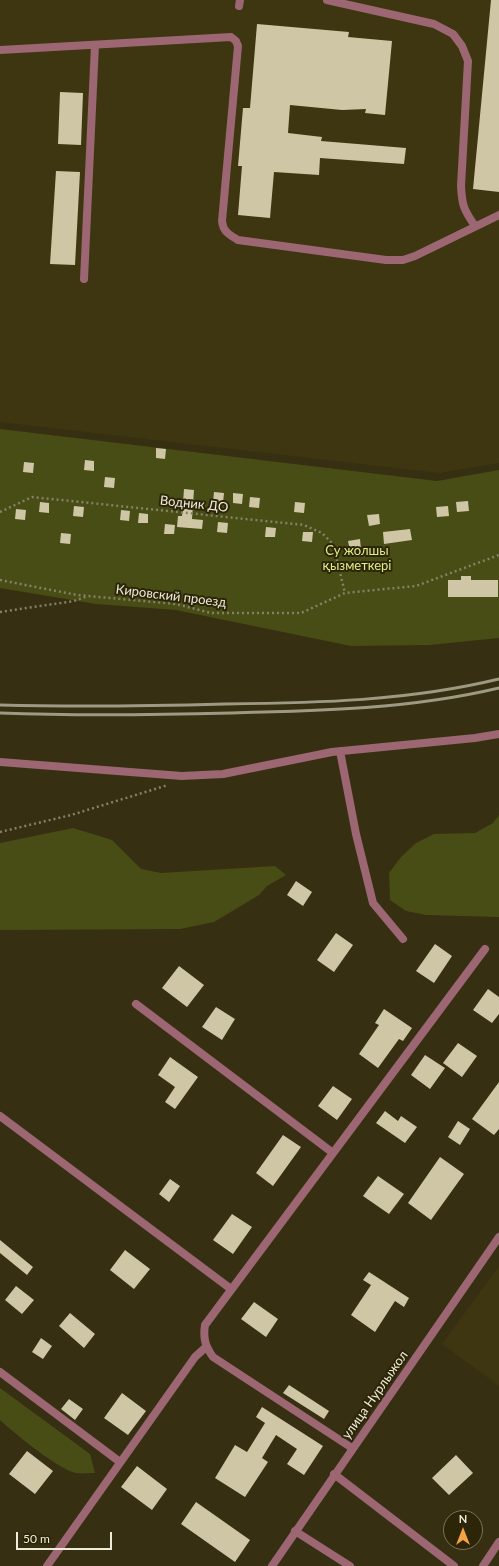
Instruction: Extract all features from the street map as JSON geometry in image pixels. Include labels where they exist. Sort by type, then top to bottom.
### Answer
[{"type":"street","points":[[327,0],[434,24],[452,34],[462,46],[468,61],[461,192],[462,204],[466,214],[475,226]]},
{"type":"street","points":[[0,50],[232,37],[238,46],[222,227],[228,234],[238,240],[386,260],[403,260],[415,256],[499,215]]},
{"type":"street","points":[[84,279],[95,45]]},
{"type":"street","points":[[0,762],[182,776],[223,774],[340,751],[475,738],[499,734]]},
{"type":"street","points":[[340,751],[356,834],[373,903],[403,939]]},
{"type":"street","points":[[352,1448],[213,1356],[206,1347],[203,1336],[205,1325],[485,948]]},
{"type":"street","points":[[136,1004],[333,1153]]},
{"type":"street","points":[[0,1116],[232,1289]]},
{"type":"street","name":"улица Нурлыжол","points":[[272,1566],[334,1474],[499,1237]]},
{"type":"street","points":[[47,1566],[195,1356],[206,1347]]},
{"type":"street","points":[[0,1372],[120,1462]]},
{"type":"street","points":[[334,1474],[454,1566]]},
{"type":"street","points":[[295,1531],[350,1566]]},
{"type":"street","points":[[483,1566],[499,1542]]},
{"type":"path","name":"Водник ДО","points":[[0,512],[32,497],[304,525],[322,533],[333,544],[345,593]]},
{"type":"path","name":"Кировский проезд","points":[[0,580],[77,595],[176,604],[211,613],[301,613],[345,593],[416,586],[499,555]]},
{"type":"path","points":[[0,612],[74,601],[90,596]]},
{"type":"path","points":[[0,832],[71,815],[150,791],[165,786],[182,776]]},
{"type":"shaded area","points":[[0,0],[499,0],[499,463],[439,473],[0,422]]},
{"type":"shaded area","points":[[499,1266],[499,1386],[442,1344]]},
{"type":"green space","name":"Су жолшы қызметкері","points":[[0,429],[437,481],[499,470],[499,638],[429,645],[351,646],[176,610],[96,604],[0,588]]},
{"type":"green space","points":[[499,815],[499,917],[426,915],[406,911],[390,900],[389,873],[401,857],[416,843],[434,834],[475,833],[493,823]]},
{"type":"green space","points":[[73,828],[112,840],[141,869],[161,873],[275,866],[286,875],[267,886],[259,895],[214,922],[180,929],[0,930],[0,843]]},
{"type":"green space","points":[[0,1388],[90,1454],[95,1473],[76,1473],[59,1465],[26,1442],[0,1420]]},
{"type":"building","points":[[491,0],[499,0],[499,192],[473,189]]},
{"type":"building","points":[[257,24],[349,32],[348,37],[392,41],[385,115],[365,113],[366,109],[342,110],[290,105],[288,133],[322,137],[321,141],[406,148],[404,164],[320,158],[319,175],[274,172],[270,218],[238,215],[242,166],[238,166],[243,108],[250,108]]},
{"type":"building","points":[[60,92],[83,93],[81,145],[58,144]]},
{"type":"building","points":[[56,171],[80,172],[75,265],[50,264]]},
{"type":"building","points":[[156,448],[166,449],[165,459],[156,458]]},
{"type":"building","points":[[85,460],[94,461],[94,471],[84,470]]},
{"type":"building","points":[[24,462],[34,463],[33,473],[23,472]]},
{"type":"building","points":[[105,477],[115,478],[114,488],[104,487]]},
{"type":"building","points":[[184,489],[194,490],[192,519],[203,520],[202,529],[177,527],[178,516],[182,516]]},
{"type":"building","points":[[214,492],[224,493],[223,503],[213,502]]},
{"type":"building","points":[[233,493],[243,494],[242,504],[233,503]]},
{"type":"building","points":[[250,497],[260,498],[259,508],[249,507]]},
{"type":"building","points":[[468,501],[469,511],[457,512],[456,502]]},
{"type":"building","points":[[40,502],[49,503],[49,513],[39,512]]},
{"type":"building","points":[[295,502],[305,503],[304,513],[294,512]]},
{"type":"building","points":[[74,506],[84,507],[83,517],[73,516]]},
{"type":"building","points":[[448,506],[449,516],[437,517],[436,507]]},
{"type":"building","points":[[16,509],[26,510],[25,520],[15,519]]},
{"type":"building","points":[[121,510],[130,511],[129,521],[120,520]]},
{"type":"building","points":[[139,513],[148,514],[148,523],[138,523]]},
{"type":"building","points":[[379,514],[380,524],[369,526],[367,515]]},
{"type":"building","points":[[218,522],[228,523],[227,533],[217,532]]},
{"type":"building","points":[[165,524],[175,525],[174,534],[164,534]]},
{"type":"building","points":[[266,527],[276,528],[275,537],[265,537]]},
{"type":"building","points":[[410,529],[412,540],[384,544],[383,532]]},
{"type":"building","points":[[303,532],[313,532],[312,542],[302,541]]},
{"type":"building","points":[[61,533],[71,534],[70,544],[60,543]]},
{"type":"building","points":[[360,539],[361,550],[350,551],[348,541]]},
{"type":"building","points":[[461,576],[471,576],[471,580],[498,580],[498,597],[448,597],[448,580],[461,580]]},
{"type":"building","points":[[296,881],[312,892],[303,906],[287,895]]},
{"type":"building","points":[[336,933],[353,945],[334,972],[317,960]]},
{"type":"building","points":[[435,944],[452,956],[434,983],[416,971]]},
{"type":"building","points":[[179,966],[204,985],[187,1007],[162,988]]},
{"type":"building","points":[[488,989],[499,997],[499,1014],[492,1023],[473,1010]]},
{"type":"building","points":[[216,1007],[235,1019],[222,1040],[202,1027]]},
{"type":"building","points":[[384,1009],[412,1028],[403,1041],[399,1039],[378,1068],[359,1054],[379,1025],[375,1023]]},
{"type":"building","points":[[458,1043],[477,1056],[462,1077],[443,1063]]},
{"type":"building","points":[[425,1055],[445,1068],[430,1089],[411,1075]]},
{"type":"building","points":[[170,1057],[198,1077],[175,1109],[165,1102],[175,1087],[158,1075]]},
{"type":"building","points":[[499,1082],[499,1129],[494,1135],[472,1119]]},
{"type":"building","points":[[333,1086],[352,1099],[337,1120],[318,1106]]},
{"type":"building","points":[[385,1111],[398,1121],[401,1116],[417,1127],[405,1143],[376,1123]]},
{"type":"building","points":[[458,1121],[470,1129],[460,1145],[448,1137]]},
{"type":"building","points":[[283,1135],[301,1147],[273,1186],[256,1173]]},
{"type":"building","points":[[440,1157],[464,1174],[431,1220],[408,1203]]},
{"type":"building","points":[[378,1176],[404,1194],[389,1214],[363,1196]]},
{"type":"building","points":[[170,1179],[180,1186],[169,1202],[159,1194]]},
{"type":"building","points":[[232,1214],[252,1227],[233,1254],[213,1240]]},
{"type":"building","points":[[0,1240],[33,1267],[27,1275],[0,1253]]},
{"type":"building","points":[[125,1250],[150,1269],[134,1289],[110,1270]]},
{"type":"building","points":[[369,1272],[409,1298],[404,1307],[395,1301],[375,1332],[351,1315],[371,1285],[363,1280]]},
{"type":"building","points":[[16,1286],[34,1300],[22,1314],[5,1300]]},
{"type":"building","points":[[254,1302],[278,1319],[266,1337],[241,1319]]},
{"type":"building","points":[[70,1313],[95,1334],[84,1348],[59,1326]]},
{"type":"building","points":[[41,1338],[52,1346],[43,1359],[32,1352]]},
{"type":"building","points":[[289,1385],[329,1411],[324,1419],[283,1393]]},
{"type":"building","points":[[122,1393],[146,1411],[128,1435],[104,1418]]},
{"type":"building","points":[[69,1399],[83,1409],[75,1420],[61,1409]]},
{"type":"building","points":[[262,1407],[323,1446],[304,1475],[287,1464],[297,1449],[276,1435],[262,1458],[268,1462],[245,1497],[215,1478],[235,1445],[247,1452],[265,1423],[256,1417]]},
{"type":"building","points":[[27,1451],[53,1471],[35,1494],[9,1474]]},
{"type":"building","points":[[456,1455],[473,1473],[449,1495],[432,1478]]},
{"type":"building","points":[[137,1466],[167,1489],[152,1510],[121,1487]]},
{"type":"building","points":[[196,1502],[250,1540],[235,1562],[181,1524]]},
{"type":"railway","points":[[0,705],[141,706],[294,703],[397,696],[431,692],[499,679]]},
{"type":"railway","points":[[0,713],[144,715],[332,710],[399,705],[466,695],[499,688]]}]
